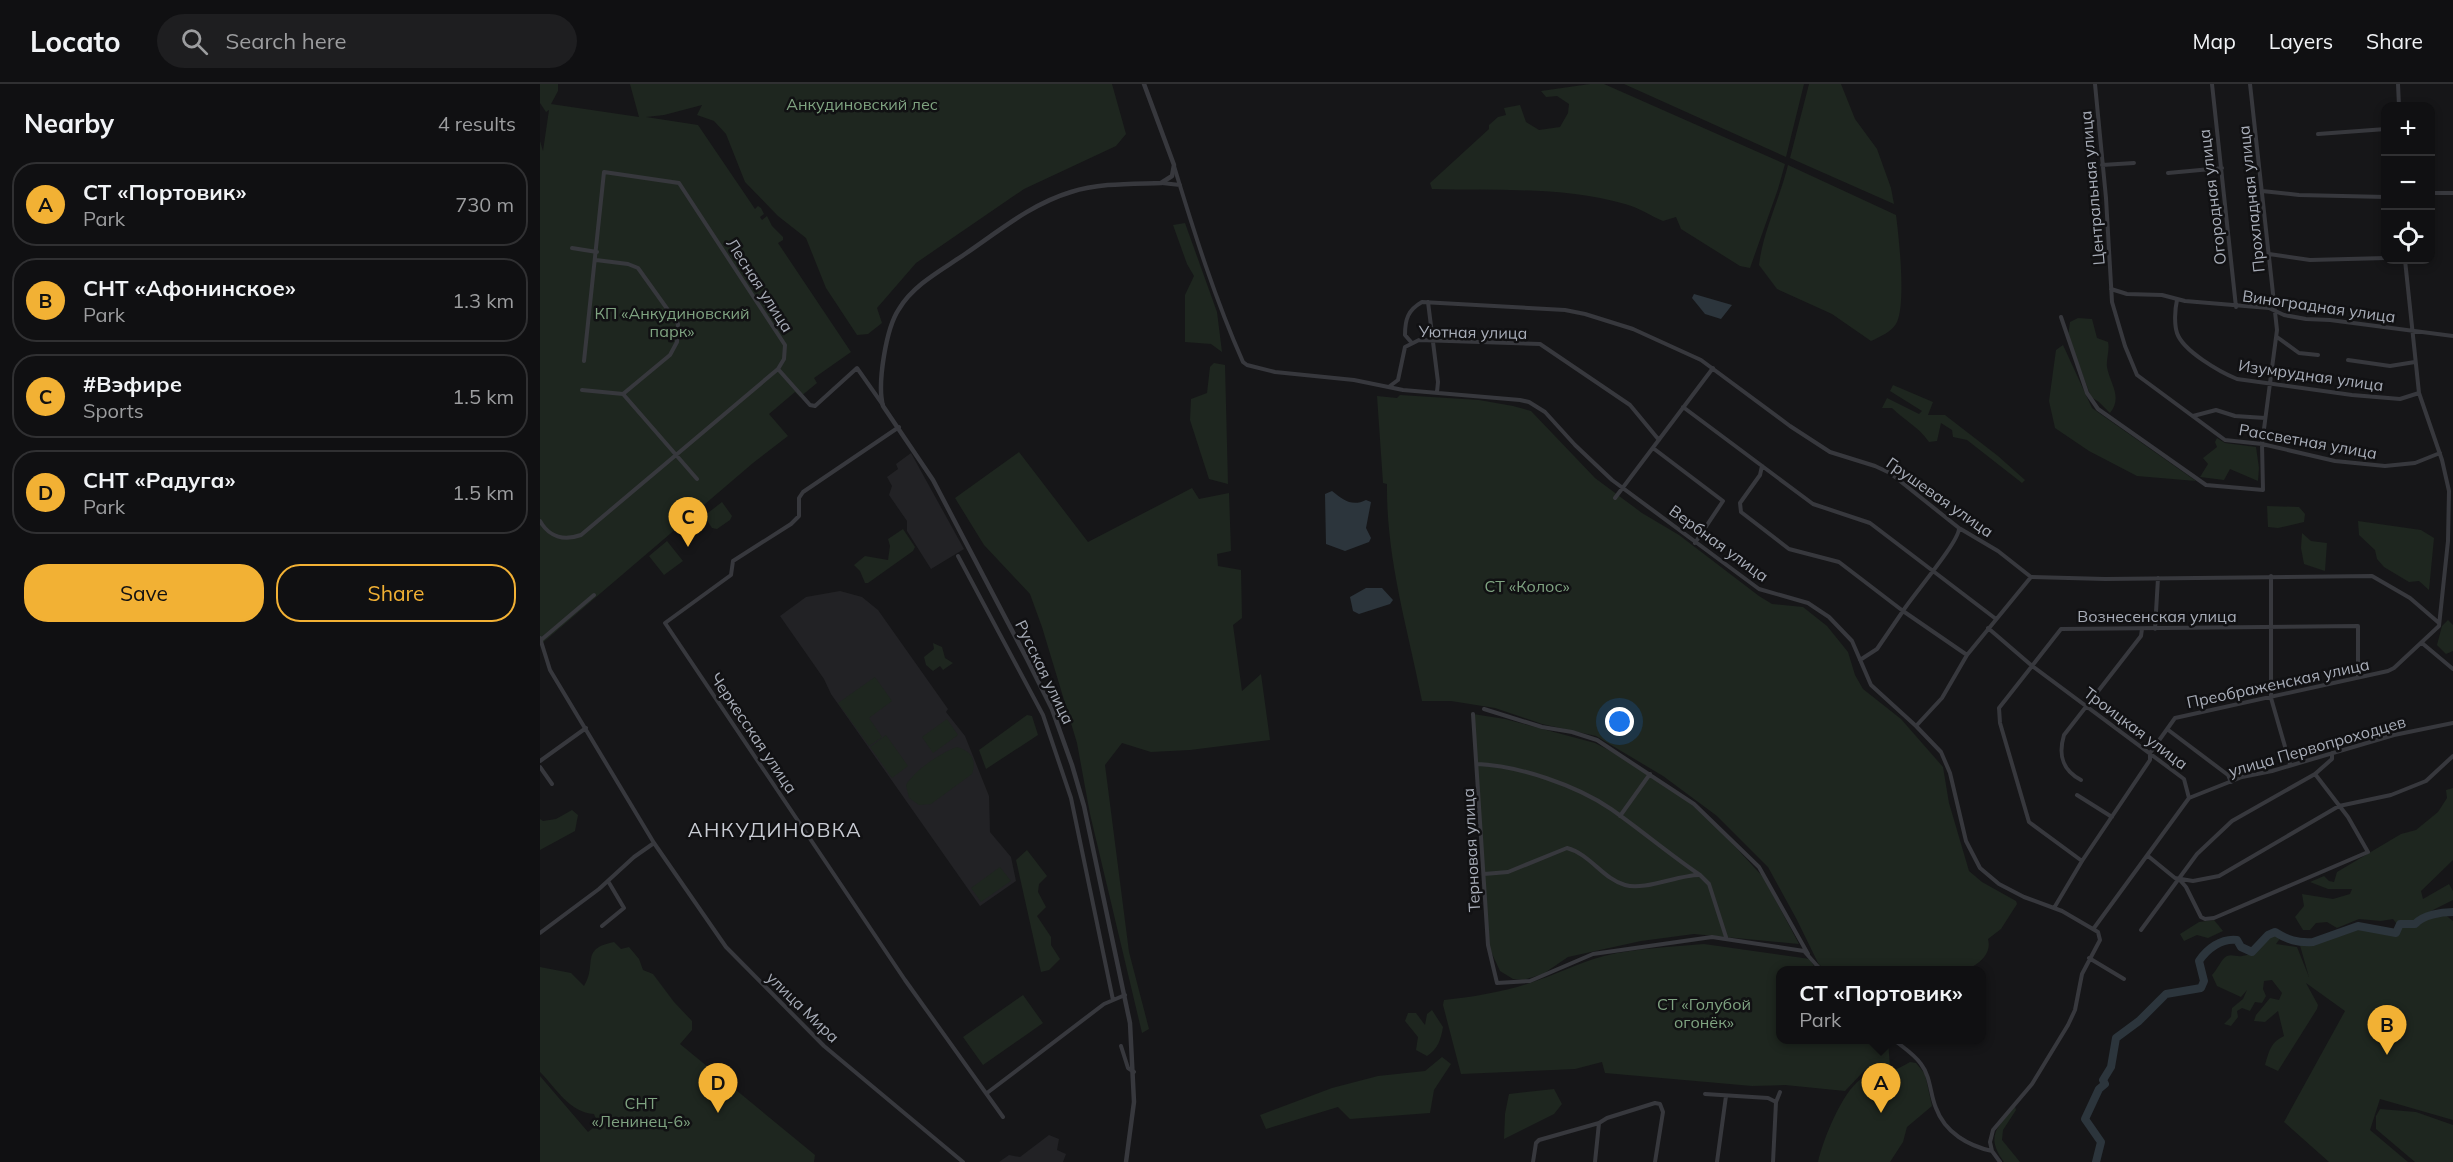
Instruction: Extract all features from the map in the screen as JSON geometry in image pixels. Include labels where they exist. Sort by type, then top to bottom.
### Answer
[{"type":"street","points":[[884,406],[880,394],[881,376],[891,327],[898,309],[916,288],[1024,214],[1055,198],[1094,187],[1180,184],[1144,84]]},
{"type":"street","name":"Центральная улица","points":[[2095,84],[2111,290]]},
{"type":"street","name":"Огородная улица","points":[[2212,84],[2236,307]]},
{"type":"street","name":"Прохладная улица","points":[[2061,317],[2087,393],[2098,409],[2206,485],[2263,490],[2262,444],[2276,336],[2250,84]]},
{"type":"street","points":[[2398,84],[2399,102]]},
{"type":"street","points":[[2318,134],[2381,129]]},
{"type":"street","points":[[2103,165],[2134,163]]},
{"type":"street","points":[[1161,183],[1172,176],[1174,165]]},
{"type":"street","points":[[2168,173],[2222,168]]},
{"type":"street","name":"Лесная улица","points":[[584,361],[604,172],[678,183],[785,345],[784,359],[778,369]]},
{"type":"street","name":"Вербная улица","points":[[1180,184],[1188,215],[1243,362],[1251,367],[1275,372],[1390,386],[1402,390],[1530,402],[1545,412],[1612,480],[1759,589],[1808,603],[1821,610],[1852,641],[1871,685],[1934,743],[1946,762],[1966,841],[1980,868],[1999,884],[2094,928]]},
{"type":"street","points":[[2262,191],[2299,195],[2381,197]]},
{"type":"street","points":[[2435,193],[2453,193]]},
{"type":"street","points":[[572,248],[597,252]]},
{"type":"street","points":[[2269,255],[2310,260],[2381,258]]},
{"type":"street","points":[[596,260],[628,264],[638,268],[678,324],[677,342],[670,355],[623,394]]},
{"type":"street","points":[[2405,264],[2419,393],[2451,491],[2439,622]]},
{"type":"street","name":"Виноградная улица","points":[[2111,290],[2127,294],[2162,295],[2177,300],[2236,307],[2269,308],[2306,320],[2330,320],[2453,336]]},
{"type":"street","name":"Рассветная улица","points":[[2111,290],[2113,309],[2137,375],[2225,440],[2262,444],[2335,461],[2385,466],[2415,463],[2440,453]]},
{"type":"street","name":"Изумрудная улица","points":[[2177,300],[2175,330],[2187,347],[2223,373],[2237,379],[2400,399],[2419,393]]},
{"type":"street","points":[[1411,342],[1405,335],[1405,322],[1411,308],[1422,302],[1428,302],[1438,382],[1437,392]]},
{"type":"street","name":"Грушевая улица","points":[[1428,302],[1565,310],[1633,329],[1713,368],[1790,426],[1830,452],[1890,472],[1959,528],[1998,551],[2031,577]]},
{"type":"street","points":[[2276,336],[2299,353],[2318,355]]},
{"type":"street","name":"Уютная улица","points":[[1390,386],[1398,380],[1405,347],[1411,342],[1433,340],[1540,344],[1630,405],[1659,440]]},
{"type":"street","points":[[2348,360],[2390,366],[2415,362]]},
{"type":"street","points":[[540,521],[544,528],[556,537],[572,538],[581,535],[778,369],[810,405],[815,406],[857,368],[884,406]]},
{"type":"street","points":[[1615,498],[1713,368]]},
{"type":"street","points":[[582,390],[623,394],[697,479]]},
{"type":"street","name":"Русская улица","points":[[884,406],[933,480],[1052,709],[1084,806],[1125,995],[1134,1072],[1134,1102],[1126,1162]]},
{"type":"street","points":[[1683,407],[1812,504],[1870,524],[1996,619]]},
{"type":"street","points":[[2193,416],[2216,410],[2235,416],[2265,418]]},
{"type":"street","name":"Черкесская улица","points":[[898,427],[803,492],[799,498],[799,516],[791,524],[733,561],[731,575],[665,623],[899,971],[1003,1117]]},
{"type":"street","points":[[1653,448],[1723,501],[1695,543]]},
{"type":"street","points":[[1762,466],[1760,475],[1740,503],[1739,510],[1789,549],[1839,562],[1903,611],[1967,655]]},
{"type":"street","points":[[1860,660],[1877,649],[1959,534],[1959,528]]},
{"type":"street","points":[[958,556],[1043,715],[1071,798],[1113,1000]]},
{"type":"street","points":[[2271,576],[2271,698],[2290,764]]},
{"type":"street","points":[[1916,726],[1942,698],[1967,655],[2031,577],[2372,576],[2410,598],[2439,622]]},
{"type":"street","points":[[2155,629],[2158,578]]},
{"type":"street","points":[[540,639],[594,595]]},
{"type":"street","name":"Преображенская улица","points":[[2054,908],[2082,861],[2150,760],[2150,753],[2175,718],[2271,698],[2394,668],[2434,632],[2439,622]]},
{"type":"street","name":"Вознесенская улица","points":[[2082,861],[2029,822],[2000,723],[1999,708],[2061,629],[2358,626],[2358,677]]},
{"type":"street","name":"Троицкая улица","points":[[1988,628],[2031,665],[2184,778],[2189,798]]},
{"type":"street","points":[[2080,780],[2070,774],[2061,761],[2064,735],[2141,636],[2142,629]]},
{"type":"street","name":"улица Мира","points":[[540,639],[550,670],[654,843],[726,947],[832,1053],[963,1162]]},
{"type":"street","points":[[2422,643],[2453,669]]},
{"type":"street","points":[[1484,709],[1542,727],[1585,736],[1605,745],[1701,809],[1754,861],[1818,966]]},
{"type":"street","name":"Терновая улица","points":[[1473,714],[1488,945],[1499,984],[1537,978],[1593,954],[1707,937],[1726,938]]},
{"type":"street","name":"улица Первопроходцев","points":[[2189,798],[2290,764],[2394,735],[2453,723]]},
{"type":"street","points":[[540,761],[586,728]]},
{"type":"street","points":[[2167,729],[2228,775],[2231,782]]},
{"type":"street","points":[[2141,930],[2197,854],[2232,822],[2315,774],[2332,759],[2332,753]]},
{"type":"street","points":[[2179,879],[2193,881],[2219,876],[2338,806],[2391,795],[2426,781],[2453,756]]},
{"type":"street","points":[[1478,764],[1503,765],[1550,781],[1583,794],[1620,816],[1709,884],[1726,938],[1799,950],[1809,954]]},
{"type":"street","points":[[540,767],[552,784]]},
{"type":"street","points":[[1620,816],[1650,774]]},
{"type":"street","points":[[2148,856],[2179,879],[2186,887],[2201,917],[2205,919],[2214,918],[2368,852],[2315,774]]},
{"type":"street","points":[[2077,795],[2112,817]]},
{"type":"street","points":[[2000,1162],[1992,1151],[1990,1142],[1994,1130],[2032,1084],[2072,1018],[2082,974],[2100,940],[2094,928],[2189,798]]},
{"type":"street","points":[[540,933],[654,843]]},
{"type":"street","points":[[1484,874],[1508,872],[1567,848],[1575,850],[1615,880],[1627,886],[1700,875]]},
{"type":"street","points":[[602,926],[624,908],[608,881]]},
{"type":"street","points":[[2090,958],[2124,979]]},
{"type":"street","points":[[987,1093],[1104,1004],[1125,995]]},
{"type":"street","points":[[1899,1044],[1921,1063],[1936,1108],[1950,1130],[1971,1145],[1992,1151]]},
{"type":"street","points":[[1121,1046],[1128,1068],[1134,1072]]},
{"type":"street","points":[[1740,1090],[1740,1097]]},
{"type":"street","points":[[1773,1162],[1776,1102],[1780,1092]]},
{"type":"street","points":[[1705,1094],[1768,1098],[1776,1102]]},
{"type":"street","points":[[1717,1162],[1726,1096]]},
{"type":"street","points":[[1533,1162],[1536,1143],[1539,1140],[1599,1123],[1607,1118],[1655,1103],[1660,1104],[1663,1112],[1655,1162]]},
{"type":"street","points":[[1595,1162],[1599,1123]]},
{"type":"shaded area","points":[[1694,294],[1732,305],[1721,319],[1705,314],[1692,298]]},
{"type":"shaded area","points":[[911,453],[964,549],[931,569],[907,531],[907,521],[889,495],[892,486],[887,477],[898,469],[896,464]]},
{"type":"shaded area","points":[[1332,491],[1348,502],[1356,503],[1366,500],[1371,502],[1366,528],[1371,538],[1369,542],[1345,551],[1326,544],[1325,494]]},
{"type":"shaded area","points":[[1366,588],[1382,588],[1393,600],[1390,604],[1359,614],[1353,611],[1350,597]]},
{"type":"shaded area","points":[[840,591],[862,597],[878,610],[948,709],[946,712],[965,736],[989,796],[990,832],[1011,857],[1016,881],[980,906],[831,694],[824,679],[780,616],[806,597]]},
{"type":"shaded area","points":[[1049,1135],[1059,1139],[1057,1150],[1066,1154],[1063,1162],[999,1162],[1009,1155],[1020,1157]]},
{"type":"green space","name":"КП «Анкудиновский парк»","points":[[540,84],[558,84],[558,91],[551,104],[639,117],[630,84],[1112,84],[1126,134],[1116,146],[1024,189],[916,263],[877,308],[882,323],[868,334],[857,335],[826,288],[806,238],[778,216],[745,182],[726,134],[714,121],[697,115],[702,105],[664,115],[646,117],[698,125],[755,209],[758,206],[761,208],[764,214],[760,217],[762,220],[767,216],[772,226],[783,237],[783,240],[778,243],[851,352],[814,378],[817,383],[800,397],[795,392],[769,414],[788,436],[753,463],[540,645],[540,141],[543,151],[549,110],[546,112],[540,103]]},
{"type":"green space","points":[[1604,84],[1785,164],[1750,268],[1740,266],[1681,229],[1676,217],[1663,221],[1640,209],[1601,198],[1553,192],[1432,189],[1430,183],[1489,129],[1489,125],[1498,117],[1506,115],[1504,108],[1520,105],[1526,122],[1539,130],[1560,127],[1568,113],[1569,104],[1557,96],[1546,97],[1541,91]]},
{"type":"green space","points":[[1624,84],[1804,84],[1786,157]]},
{"type":"green space","points":[[1809,84],[1841,84],[1855,119],[1877,149],[1891,188],[1894,204],[1790,158]]},
{"type":"green space","points":[[1788,165],[1896,215],[1901,270],[1900,313],[1895,325],[1882,336],[1871,341],[1832,314],[1777,289],[1759,265],[1764,240]]},
{"type":"green space","points":[[1185,223],[1217,312],[1222,352],[1211,344],[1185,342],[1185,295],[1194,276],[1187,264],[1173,225]]},
{"type":"green space","points":[[2078,318],[2092,319],[2097,338],[2108,342],[2107,367],[2116,396],[2110,413],[2091,397],[2068,336],[2070,322]]},
{"type":"green space","points":[[2063,345],[2092,408],[2196,481],[2137,476],[2089,451],[2055,428],[2049,401],[2056,350]]},
{"type":"green space","points":[[1214,363],[1225,365],[1228,484],[1209,479],[1190,420],[1191,399],[1207,393],[1210,367]]},
{"type":"green space","points":[[1893,385],[1933,402],[1928,415],[1945,415],[2025,480],[2022,483],[1967,440],[1953,437],[1952,430],[1941,423],[1937,441],[1929,442],[1892,408],[1882,408],[1887,398],[1919,414],[1922,411],[1890,391]]},
{"type":"green space","name":"СТ «Колос»","points":[[1400,395],[1479,400],[1531,411],[1595,478],[1642,513],[1679,535],[1772,604],[1803,607],[1827,626],[1848,652],[1855,675],[1863,689],[1901,719],[1943,767],[1949,803],[1969,871],[1982,882],[2016,901],[2017,904],[2001,929],[1988,939],[1988,949],[1983,958],[1973,966],[1821,966],[1768,867],[1717,816],[1663,776],[1596,736],[1542,724],[1495,708],[1451,701],[1422,701],[1394,567],[1387,484],[1383,483],[1377,396],[1397,398]]},
{"type":"green space","points":[[2217,438],[2225,443],[2256,447],[2258,481],[2230,469],[2224,480],[2200,477],[2208,464],[2203,458],[2217,447],[2215,442]]},
{"type":"green space","points":[[1019,452],[1088,542],[1192,488],[1199,499],[1229,493],[1231,551],[1217,554],[1218,566],[1241,570],[1242,618],[1233,625],[1242,691],[1261,674],[1270,740],[1190,750],[1151,752],[1122,743],[1105,765],[1129,952],[1149,1029],[1142,1033],[1090,814],[1077,743],[1042,627],[1030,594],[984,545],[955,498]]},
{"type":"green space","points":[[722,502],[732,516],[717,529],[712,528],[704,516]]},
{"type":"green space","points":[[2267,506],[2299,507],[2305,514],[2304,522],[2278,528],[2268,527]]},
{"type":"green space","points":[[2358,521],[2421,530],[2434,538],[2429,590],[2419,581],[2409,582],[2384,567],[2377,559],[2375,550],[2359,535]]},
{"type":"green space","points":[[903,529],[915,547],[913,551],[865,583],[860,571],[854,565],[865,556],[888,560],[890,546],[888,539]]},
{"type":"green space","points":[[2302,533],[2311,541],[2327,543],[2325,571],[2304,564],[2301,548]]},
{"type":"green space","points":[[667,541],[683,561],[664,575],[649,556]]},
{"type":"green space","points":[[2448,620],[2453,625],[2453,651],[2446,654],[2437,645],[2442,626]]},
{"type":"green space","points":[[933,643],[942,647],[945,658],[953,663],[943,670],[940,666],[933,671],[926,665],[924,657],[934,649]]},
{"type":"green space","points":[[875,677],[892,701],[869,718],[882,737],[869,746],[838,703]]},
{"type":"green space","points":[[1473,714],[1505,719],[1595,743],[1622,757],[1670,788],[1706,815],[1764,878],[1799,944],[1694,934],[1641,941],[1568,957],[1543,974],[1523,980],[1513,979],[1500,971],[1488,945]]},
{"type":"green space","points":[[1027,715],[1032,716],[1038,735],[986,769],[979,750]]},
{"type":"green space","points":[[947,719],[958,735],[933,753],[922,737]]},
{"type":"green space","points":[[886,735],[908,766],[892,778],[870,747]]},
{"type":"green space","points":[[957,747],[972,756],[974,764],[972,774],[931,804],[919,805],[909,798],[906,785],[910,779],[936,758]]},
{"type":"green space","points":[[2453,788],[2453,860],[2421,891],[2423,899],[2449,884],[2453,891],[2453,900],[2417,918],[2415,922],[2396,923],[2393,919],[2381,921],[2359,919],[2337,928],[2327,922],[2316,923],[2310,930],[2303,930],[2295,917],[2304,906],[2302,894],[2333,899],[2350,894],[2352,889],[2328,889],[2310,882],[2324,876],[2334,882],[2337,872],[2401,834],[2416,830],[2438,812],[2447,798],[2446,790]]},
{"type":"green space","points":[[572,810],[578,815],[575,831],[540,850],[540,819],[543,821],[556,819]]},
{"type":"green space","points":[[1027,850],[1047,876],[1039,884],[1038,892],[1046,907],[1037,916],[1051,937],[1051,945],[1060,959],[1049,970],[1041,972],[1016,860]]},
{"type":"green space","points":[[1000,867],[1011,881],[981,902],[971,888]]},
{"type":"green space","points":[[2443,913],[2453,921],[2453,1120],[2380,1099],[2370,1130],[2408,1162],[2329,1162],[2284,1122],[2345,1011],[2306,983],[2318,1005],[2317,1009],[2278,1071],[2265,1065],[2273,1044],[2284,1036],[2278,1011],[2265,1022],[2254,1021],[2270,998],[2279,1000],[2282,993],[2272,980],[2264,981],[2263,989],[2266,996],[2262,1003],[2255,1002],[2250,1011],[2242,1008],[2237,1011],[2238,1017],[2231,1026],[2224,1024],[2231,1017],[2232,1008],[2243,999],[2247,990],[2241,997],[2217,986],[2212,975],[2225,957],[2250,954],[2261,946],[2268,935],[2275,933],[2281,937],[2276,944],[2297,947],[2309,977],[2299,942],[2313,944],[2358,926],[2396,933],[2400,924],[2415,924],[2425,918]]},
{"type":"green space","points":[[2214,920],[2223,931],[2208,938],[2197,935],[2184,941],[2180,934],[2199,922]]},
{"type":"green space","name":"СНТ «Ленинец-6»","points":[[614,942],[621,949],[629,947],[639,959],[643,970],[653,974],[692,1021],[692,1030],[680,1044],[815,1155],[814,1162],[540,1162],[540,1076],[588,1132],[598,1124],[594,1114],[585,1113],[571,1104],[540,1072],[540,967],[571,973],[584,986],[590,971],[593,953],[603,945]]},
{"type":"green space","name":"СТ «Голубой огонёк»","points":[[1704,944],[1810,959],[1814,966],[1776,966],[1776,1044],[1888,1044],[1890,1067],[1865,1070],[1845,1091],[1785,1085],[1752,1086],[1605,1073],[1602,1062],[1575,1069],[1461,1074],[1443,1005],[1444,1000],[1488,994],[1539,980],[1604,956],[1654,948]]},
{"type":"green space","points":[[1023,995],[1043,1023],[983,1065],[963,1037]]},
{"type":"green space","points":[[1432,1010],[1443,1027],[1438,1043],[1427,1056],[1416,1050],[1418,1037],[1405,1021],[1408,1013],[1416,1013],[1425,1025],[1427,1014]]},
{"type":"green space","points":[[1442,1057],[1451,1064],[1434,1090],[1430,1113],[1350,1119],[1338,1107],[1266,1129],[1260,1115],[1332,1088],[1378,1076],[1425,1071]]},
{"type":"green space","points":[[1910,1062],[1916,1063],[1925,1074],[1932,1106],[1907,1127],[1903,1142],[1890,1162],[1818,1162],[1834,1117],[1854,1085],[1867,1075],[1891,1071]]},
{"type":"green space","points":[[1554,1089],[1562,1104],[1554,1114],[1504,1139],[1509,1094]]},
{"type":"green space","points":[[2015,1106],[2016,1110],[2003,1130],[2002,1140],[2020,1162],[2004,1162],[1998,1153],[1994,1139],[1999,1127]]},
{"type":"green space","points":[[2380,1109],[2416,1112],[2453,1125],[2453,1162],[2415,1162],[2376,1129],[2376,1116]]},
{"type":"waterway","points":[[2096,1162],[2101,1142],[2085,1119],[2099,1089],[2105,1084],[2103,1080],[2111,1067],[2116,1038],[2139,1021],[2166,994],[2201,988],[2204,981],[2199,961],[2215,945],[2237,940],[2241,947],[2252,952],[2268,935],[2275,932],[2293,940],[2313,942],[2358,926],[2396,933],[2400,924],[2415,924],[2432,915],[2453,912]]},
{"type":"place","name":"#Вэфире","points":[[688,547]]},
{"type":"place","name":"СНТ «Афонинское»","points":[[2387,1055]]},
{"type":"place","name":"СНТ «Радуга»","points":[[718,1113]]},
{"type":"place","name":"СТ «Портовик»","points":[[1881,1113]]},
{"type":"district","name":"АНКУДИНОВКА","points":[[775,829]]},
{"type":"park label","name":"Анкудиновский лес","points":[[862,104]]}]
